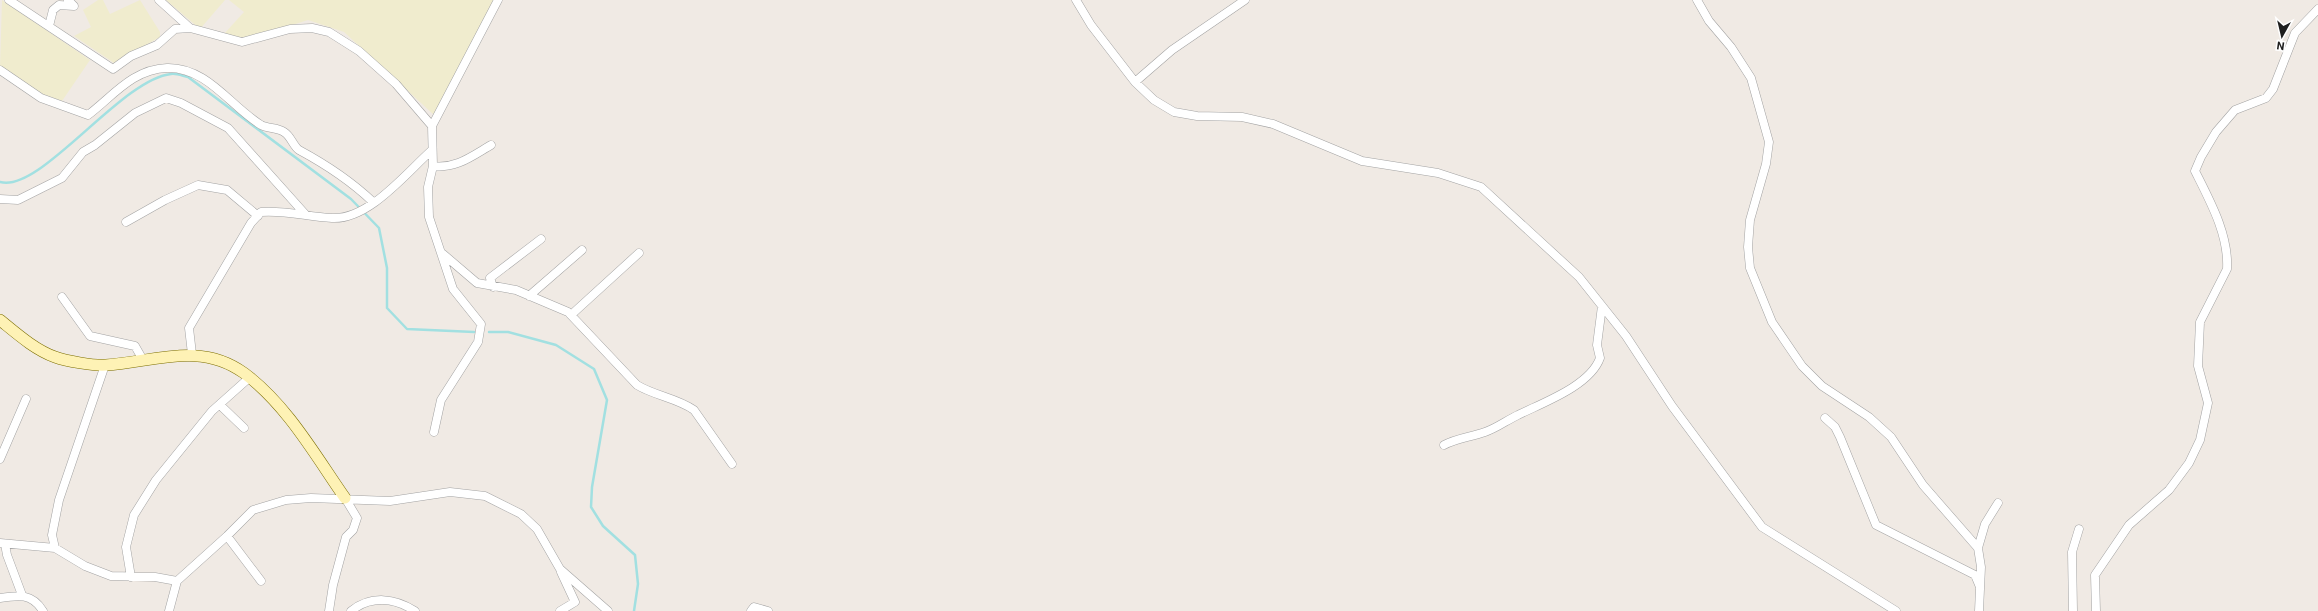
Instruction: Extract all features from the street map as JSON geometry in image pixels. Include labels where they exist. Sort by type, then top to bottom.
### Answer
[{"type":"street","points":[[9,0],[113,69],[131,56],[157,45],[175,29],[190,28],[242,42],[290,29],[312,28],[329,32],[359,51],[396,84],[432,126]]},
{"type":"street","points":[[48,26],[54,10],[59,5],[74,6],[68,0]]},
{"type":"street","points":[[160,0],[190,28]]},
{"type":"street","points":[[434,432],[441,400],[478,342],[481,324],[453,289],[447,276],[443,254],[429,217],[428,187],[433,166],[432,126],[498,0]]},
{"type":"street","points":[[1076,0],[1091,25],[1135,82],[1154,100],[1174,112],[1198,116],[1242,117],[1274,124],[1362,161],[1438,173],[1481,187],[1579,277],[1626,336],[1672,406],[1762,527],[1896,611]]},
{"type":"street","points":[[1135,82],[1172,50],[1245,0]]},
{"type":"street","points":[[1697,0],[1709,21],[1731,46],[1752,78],[1769,142],[1766,164],[1750,220],[1748,247],[1750,268],[1772,322],[1802,366],[1822,386],[1869,417],[1891,437],[1923,485],[1978,548]]},
{"type":"street","points":[[2096,611],[2095,575],[2129,525],[2173,484],[2189,463],[2200,440],[2208,403],[2198,366],[2200,322],[2227,269],[2227,259],[2226,242],[2195,171],[2201,157],[2216,132],[2235,110],[2266,98],[2273,90],[2295,33],[2318,9]]},
{"type":"street","points":[[0,70],[41,98],[88,115],[136,75],[167,68],[185,70],[215,86],[262,126],[282,130],[298,149],[307,153],[336,175],[356,186],[370,204]]},
{"type":"street","points":[[0,199],[18,200],[62,178],[83,152],[95,145],[135,113],[166,98],[181,103],[228,128],[305,214]]},
{"type":"street","points":[[433,166],[445,168],[456,165],[491,145]]},
{"type":"street","points":[[192,354],[189,328],[251,223],[262,212],[274,211],[332,218],[347,217],[385,194],[432,150]]},
{"type":"street","points":[[126,222],[165,200],[198,185],[227,190],[258,216]]},
{"type":"street","points":[[493,287],[490,278],[541,239]]},
{"type":"street","points":[[529,296],[582,250]]},
{"type":"street","points":[[571,315],[639,253]]},
{"type":"street","points":[[443,254],[468,277],[477,283],[516,290],[571,315],[637,385],[648,392],[685,403],[694,410],[732,464]]},
{"type":"street","points":[[62,296],[90,336],[135,346],[143,360]]},
{"type":"street","points":[[1444,445],[1461,438],[1484,432],[1541,405],[1580,381],[1591,372],[1600,358],[1597,345],[1602,306]]},
{"type":"street","points":[[0,320],[35,346],[55,357],[105,365],[192,354],[227,363],[249,378],[284,412],[345,498],[357,518],[353,530],[346,537],[333,585],[329,611]]},
{"type":"street","points":[[55,548],[52,535],[59,500],[105,365]]},
{"type":"street","points":[[131,577],[126,546],[134,515],[156,480],[212,411],[249,378]]},
{"type":"street","points":[[0,459],[26,399]]},
{"type":"street","points":[[220,405],[244,428]]},
{"type":"street","points":[[1825,418],[1835,427],[1840,437],[1876,525],[1975,575],[1981,590]]},
{"type":"street","points":[[168,611],[177,581],[227,536],[252,510],[286,500],[345,498],[390,501],[450,492],[485,496],[521,514],[538,529],[560,569],[575,602],[560,611]]},
{"type":"street","points":[[1979,611],[1982,567],[1978,548],[1985,524],[1998,503]]},
{"type":"street","points":[[2073,611],[2072,552],[2080,529]]},
{"type":"street","points":[[227,536],[261,581]]},
{"type":"street","points":[[22,595],[3,543],[55,548],[101,574],[177,581]]},
{"type":"street","points":[[560,569],[608,611]]},
{"type":"street","points":[[0,598],[22,595],[32,600],[43,611]]},
{"type":"street","points":[[351,611],[377,600],[387,599],[403,603],[415,611]]},
{"type":"street","points":[[750,611],[754,607],[768,611]]},
{"type":"shaded area","points":[[2,0],[90,60],[62,101],[37,92],[0,67]]},
{"type":"shaded area","points":[[98,0],[103,0],[110,14],[140,0],[160,32],[160,37],[114,63],[74,36],[91,27],[83,10]]},
{"type":"shaded area","points":[[166,0],[225,0],[200,29]]},
{"type":"shaded area","points":[[229,0],[494,0],[434,115],[344,32],[308,20],[244,40],[224,34],[244,12]]},
{"type":"waterway","points":[[0,182],[17,181],[37,171],[129,95],[151,81],[171,74],[188,77],[351,199],[379,228],[387,268],[387,308],[407,329],[474,332]]},
{"type":"waterway","points":[[489,332],[508,332],[556,345],[594,369],[607,400],[592,487],[591,507],[603,526],[635,555],[638,584],[634,611]]}]
